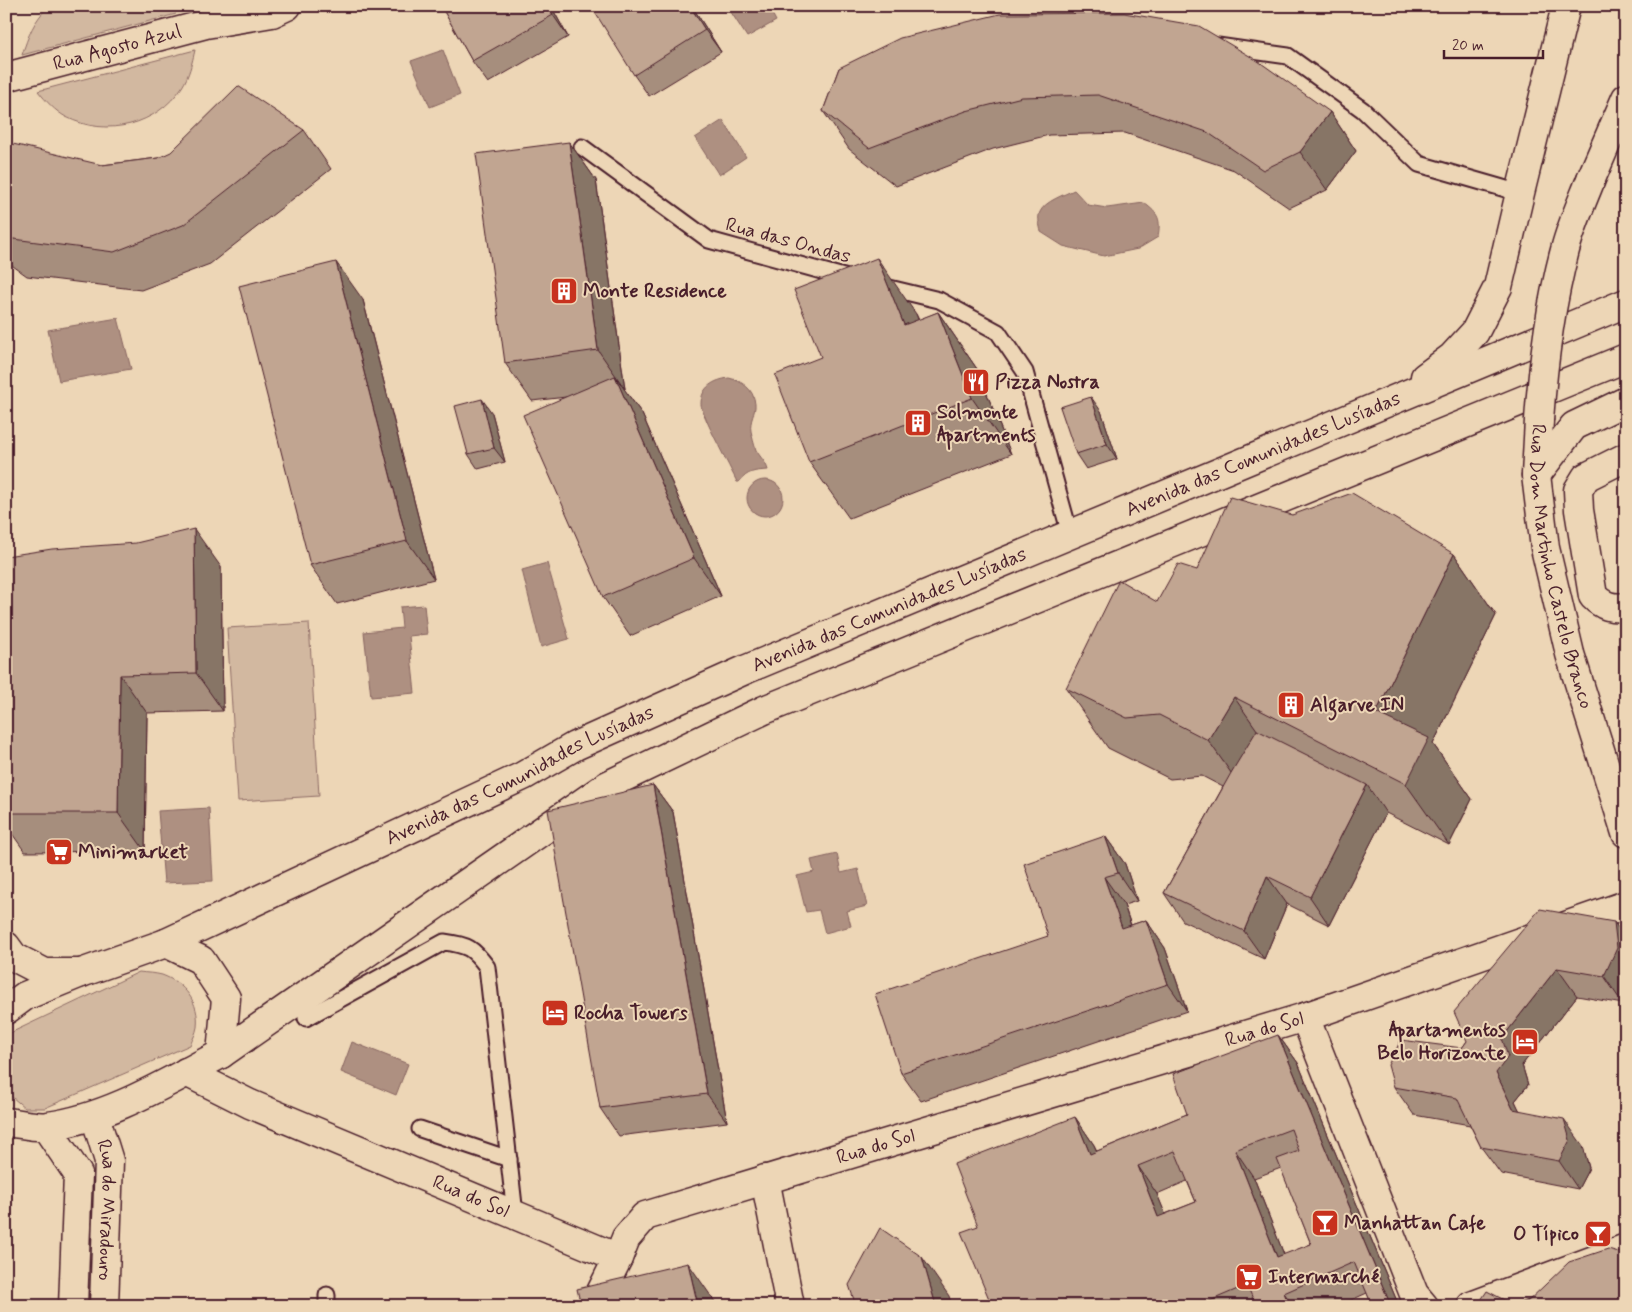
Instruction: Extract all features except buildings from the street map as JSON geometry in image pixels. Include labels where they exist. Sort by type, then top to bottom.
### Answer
[{"type":"street","name":"Rua Agosto Azul","points":[[6,77],[206,24],[272,13],[287,6]]},
{"type":"street","points":[[1387,404],[1452,357],[1475,332],[1498,287],[1566,6]]},
{"type":"street","name":"Rua Dom Martinho Castelo Branco","points":[[1626,98],[1591,179],[1565,249],[1552,304],[1544,356],[1536,475],[1545,548],[1570,654],[1626,833]]},
{"type":"street","name":"Avenida das Comunidades Lusíadas","points":[[6,1010],[25,996],[81,973],[166,943],[523,776],[575,746],[747,669],[1626,303]]},
{"type":"street","points":[[6,1122],[46,1126],[95,1116],[216,1056],[608,785],[764,710],[1626,358]]},
{"type":"street","points":[[1536,475],[1574,426],[1626,400]]},
{"type":"street","points":[[1626,457],[1586,477],[1578,490],[1579,510],[1593,596],[1602,605],[1616,608],[1626,607]]},
{"type":"street","points":[[1305,1017],[1626,905]]},
{"type":"street","points":[[166,943],[201,960],[226,998],[216,1056],[250,1104]]},
{"type":"street","points":[[6,946],[14,957],[45,973],[81,973]]},
{"type":"street","name":"Rua do Sol","points":[[186,1072],[250,1104],[618,1258],[626,1238],[646,1216],[1305,1017],[1414,1294],[1424,1306]]},
{"type":"street","name":"Rua do Miradouro","points":[[95,1116],[109,1161],[104,1306]]},
{"type":"street","name":"Rua do Miradouro","points":[[46,1126],[78,1174],[72,1306]]},
{"type":"street","points":[[765,1179],[790,1306]]},
{"type":"street","points":[[1470,1306],[1626,1248]]},
{"type":"street","points":[[594,1306],[618,1258]]},
{"type":"lane","points":[[1199,43],[1288,56],[1364,110],[1420,164],[1520,193]]},
{"type":"lane","name":"Rua das Ondas","points":[[582,147],[709,240],[834,275],[938,300],[998,332],[1026,372],[1070,534]]},
{"type":"lane","points":[[306,1018],[444,942],[462,944],[476,953],[487,967],[515,1214]]},
{"type":"lane","points":[[420,1129],[509,1159]]},
{"type":"shaded area","points":[[49,6],[168,6],[176,14],[22,55],[32,29],[39,17]]},
{"type":"shaded area","points":[[727,6],[768,6],[776,21],[747,37]]},
{"type":"shaded area","points":[[195,50],[187,78],[172,100],[159,111],[145,119],[130,124],[98,127],[82,123],[58,112],[38,91]]},
{"type":"shaded area","points":[[443,50],[460,95],[430,107],[411,61]]},
{"type":"shaded area","points":[[723,120],[746,157],[719,175],[695,138]]},
{"type":"shaded area","points":[[1074,190],[1088,205],[1107,208],[1144,203],[1158,217],[1158,237],[1138,249],[1104,256],[1063,246],[1041,232],[1039,214],[1042,208],[1050,202]]},
{"type":"shaded area","points":[[118,318],[131,369],[59,381],[48,330]]},
{"type":"shaded area","points":[[729,378],[746,386],[752,394],[755,407],[751,431],[756,450],[768,470],[752,472],[739,482],[737,482],[717,442],[701,404],[703,393],[709,385]]},
{"type":"shaded area","points":[[765,480],[772,481],[778,485],[782,491],[782,505],[778,511],[772,515],[765,516],[758,515],[752,511],[748,505],[747,498],[748,491],[752,485],[758,481]]},
{"type":"shaded area","points":[[547,563],[569,639],[541,647],[522,570]]},
{"type":"shaded area","points":[[424,605],[427,634],[409,636],[415,693],[371,697],[364,632],[402,628],[400,607]]},
{"type":"shaded area","points":[[309,623],[319,796],[238,801],[227,628]]},
{"type":"shaded area","points":[[209,808],[213,881],[164,883],[158,811]]},
{"type":"shaded area","points":[[837,854],[841,873],[858,869],[867,906],[847,911],[851,926],[825,933],[819,910],[806,912],[797,876],[814,872],[811,860]]},
{"type":"shaded area","points":[[139,972],[159,974],[170,979],[184,988],[189,995],[196,1009],[197,1018],[197,1029],[190,1045],[45,1108],[25,1108],[6,1092],[6,1035]]},
{"type":"shaded area","points":[[352,1042],[408,1064],[396,1095],[341,1072]]},
{"type":"place","name":"Monte Residence","points":[[564,291]]},
{"type":"place","name":"Pizza Nostra","points":[[976,382]]},
{"type":"place","name":"Solmonte Apartments","points":[[918,423]]},
{"type":"place","name":"Algarve IN","points":[[1291,705]]},
{"type":"place","name":"Minimarket","points":[[59,852]]},
{"type":"place","name":"Rocha Towers","points":[[555,1013]]},
{"type":"place","name":"Apartamentos Belo Horizonte","points":[[1525,1042]]},
{"type":"place","name":"Manhattan Cafe","points":[[1325,1223]]},
{"type":"place","name":"O Típico","points":[[1598,1234]]},
{"type":"place","name":"Intermarché","points":[[1249,1277]]}]
